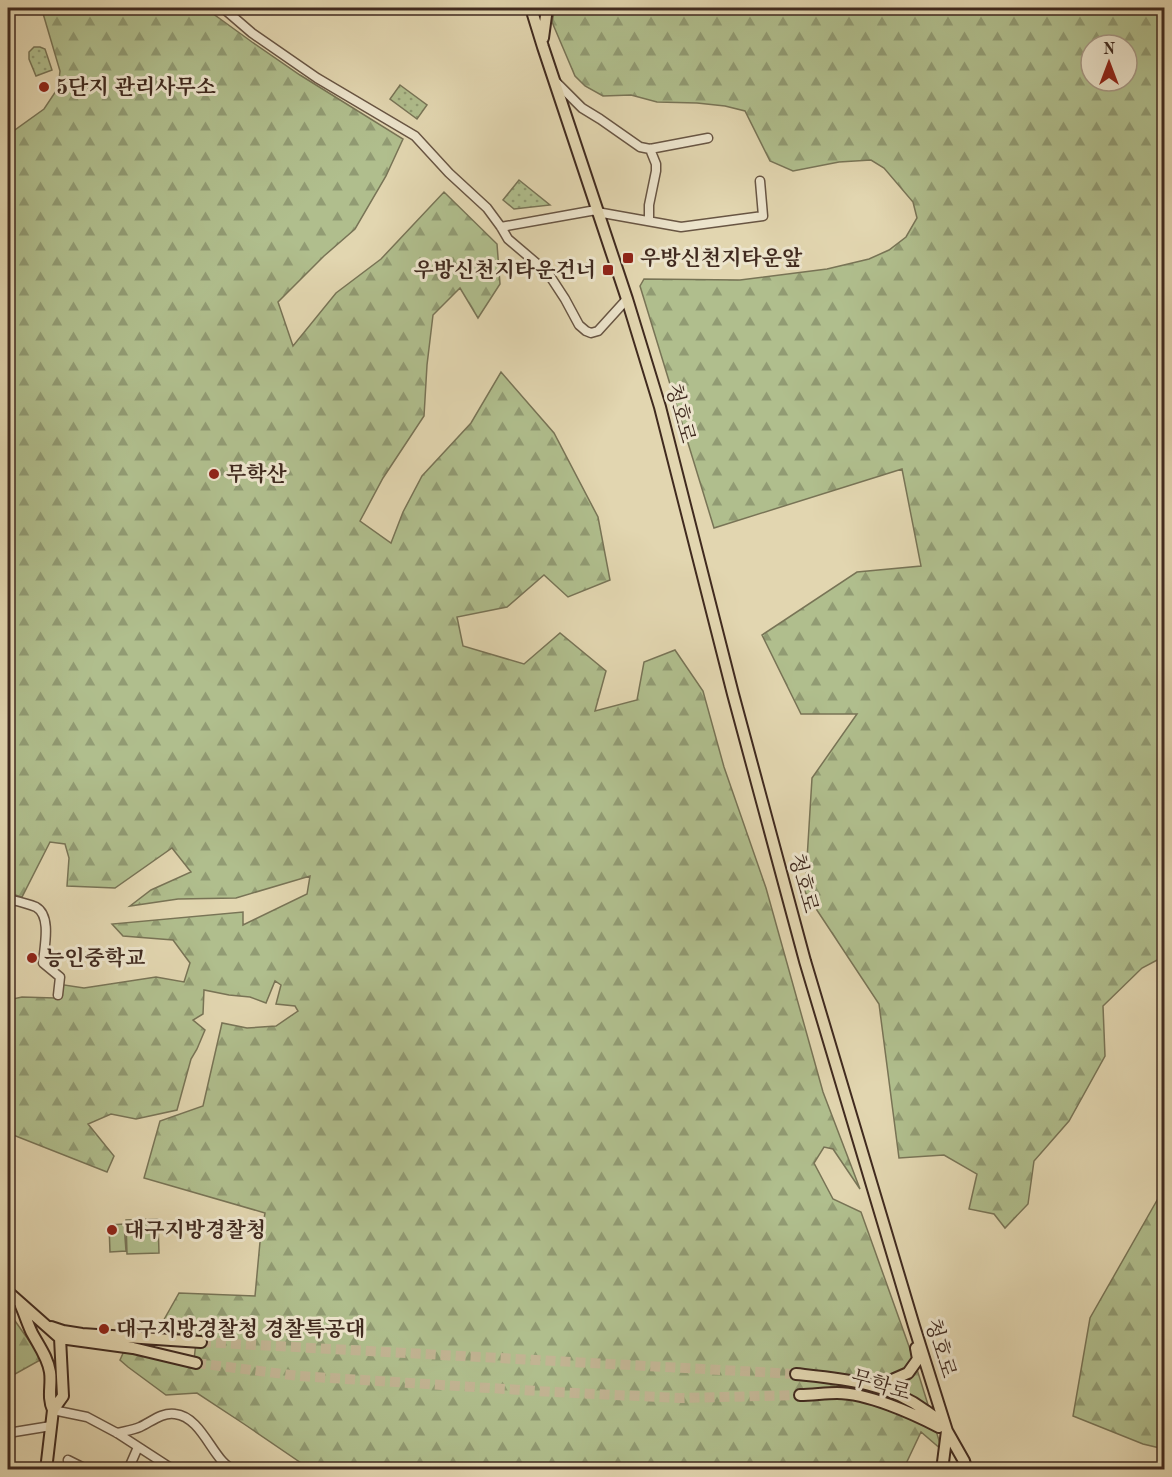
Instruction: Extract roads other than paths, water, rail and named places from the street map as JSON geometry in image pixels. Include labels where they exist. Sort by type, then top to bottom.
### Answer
[{"type":"main road","points":[[523,8],[543,48]]},
{"type":"main road","name":"청호로","points":[[531,8],[627,299],[660,407],[733,694],[805,960],[914,1326],[947,1431],[967,1470]]},
{"type":"main road","points":[[543,48],[547,8]]},
{"type":"main road","points":[[8,1292],[42,1324],[59,1334],[196,1363]]},
{"type":"main road","points":[[21,1305],[31,1332],[44,1352],[51,1371],[50,1393],[53,1410],[46,1470]]},
{"type":"main road","points":[[873,1385],[908,1373],[918,1359],[914,1326]]},
{"type":"main road","points":[[59,1334],[201,1342]]},
{"type":"main road","points":[[53,1410],[63,1396],[59,1334]]},
{"type":"main road","points":[[796,1374],[842,1379],[883,1387],[913,1401],[939,1421],[947,1431],[942,1470]]},
{"type":"main road","name":"무학로","points":[[800,1395],[839,1393],[872,1399],[920,1417],[947,1431]]},
{"type":"street","points":[[223,8],[252,33],[317,78],[415,136],[449,173],[487,208],[508,239],[548,273],[579,325],[586,331],[591,333],[598,331],[627,299]]},
{"type":"street","name":"청호로","points":[[553,78],[582,108],[640,147],[650,149]]},
{"type":"street","points":[[649,221],[649,205],[656,171],[656,164],[650,149],[708,138]]},
{"type":"street","points":[[501,227],[597,211],[681,227],[763,216],[760,181]]},
{"type":"street","points":[[8,899],[38,908],[43,915],[46,933],[43,963],[60,977],[58,995]]},
{"type":"street","points":[[53,1410],[87,1417],[117,1433],[174,1470]]},
{"type":"street","points":[[117,1433],[140,1427],[161,1416],[175,1413],[189,1419],[219,1456],[233,1469]]},
{"type":"street","points":[[8,1452],[9,1433],[51,1426]]},
{"type":"street","points":[[128,1470],[138,1447]]},
{"type":"street","points":[[68,1460],[88,1470]]},
{"type":"tunnel","points":[[201,1342],[796,1374]]},
{"type":"tunnel","points":[[196,1363],[299,1376],[553,1392],[680,1398],[800,1395]]},
{"type":"place","name":"5단지 관리사무소","points":[[44,87]]},
{"type":"place","name":"우방신천지타운앞","points":[[628,258]]},
{"type":"place","name":"우방신천지타운건너","points":[[608,270]]},
{"type":"place","name":"무학산","points":[[214,474]]},
{"type":"place","name":"능인중학교","points":[[32,958]]},
{"type":"place","name":"대구지방경찰청","points":[[112,1230]]},
{"type":"place","name":"대구지방경찰청 경찰특공대","points":[[104,1329]]}]
